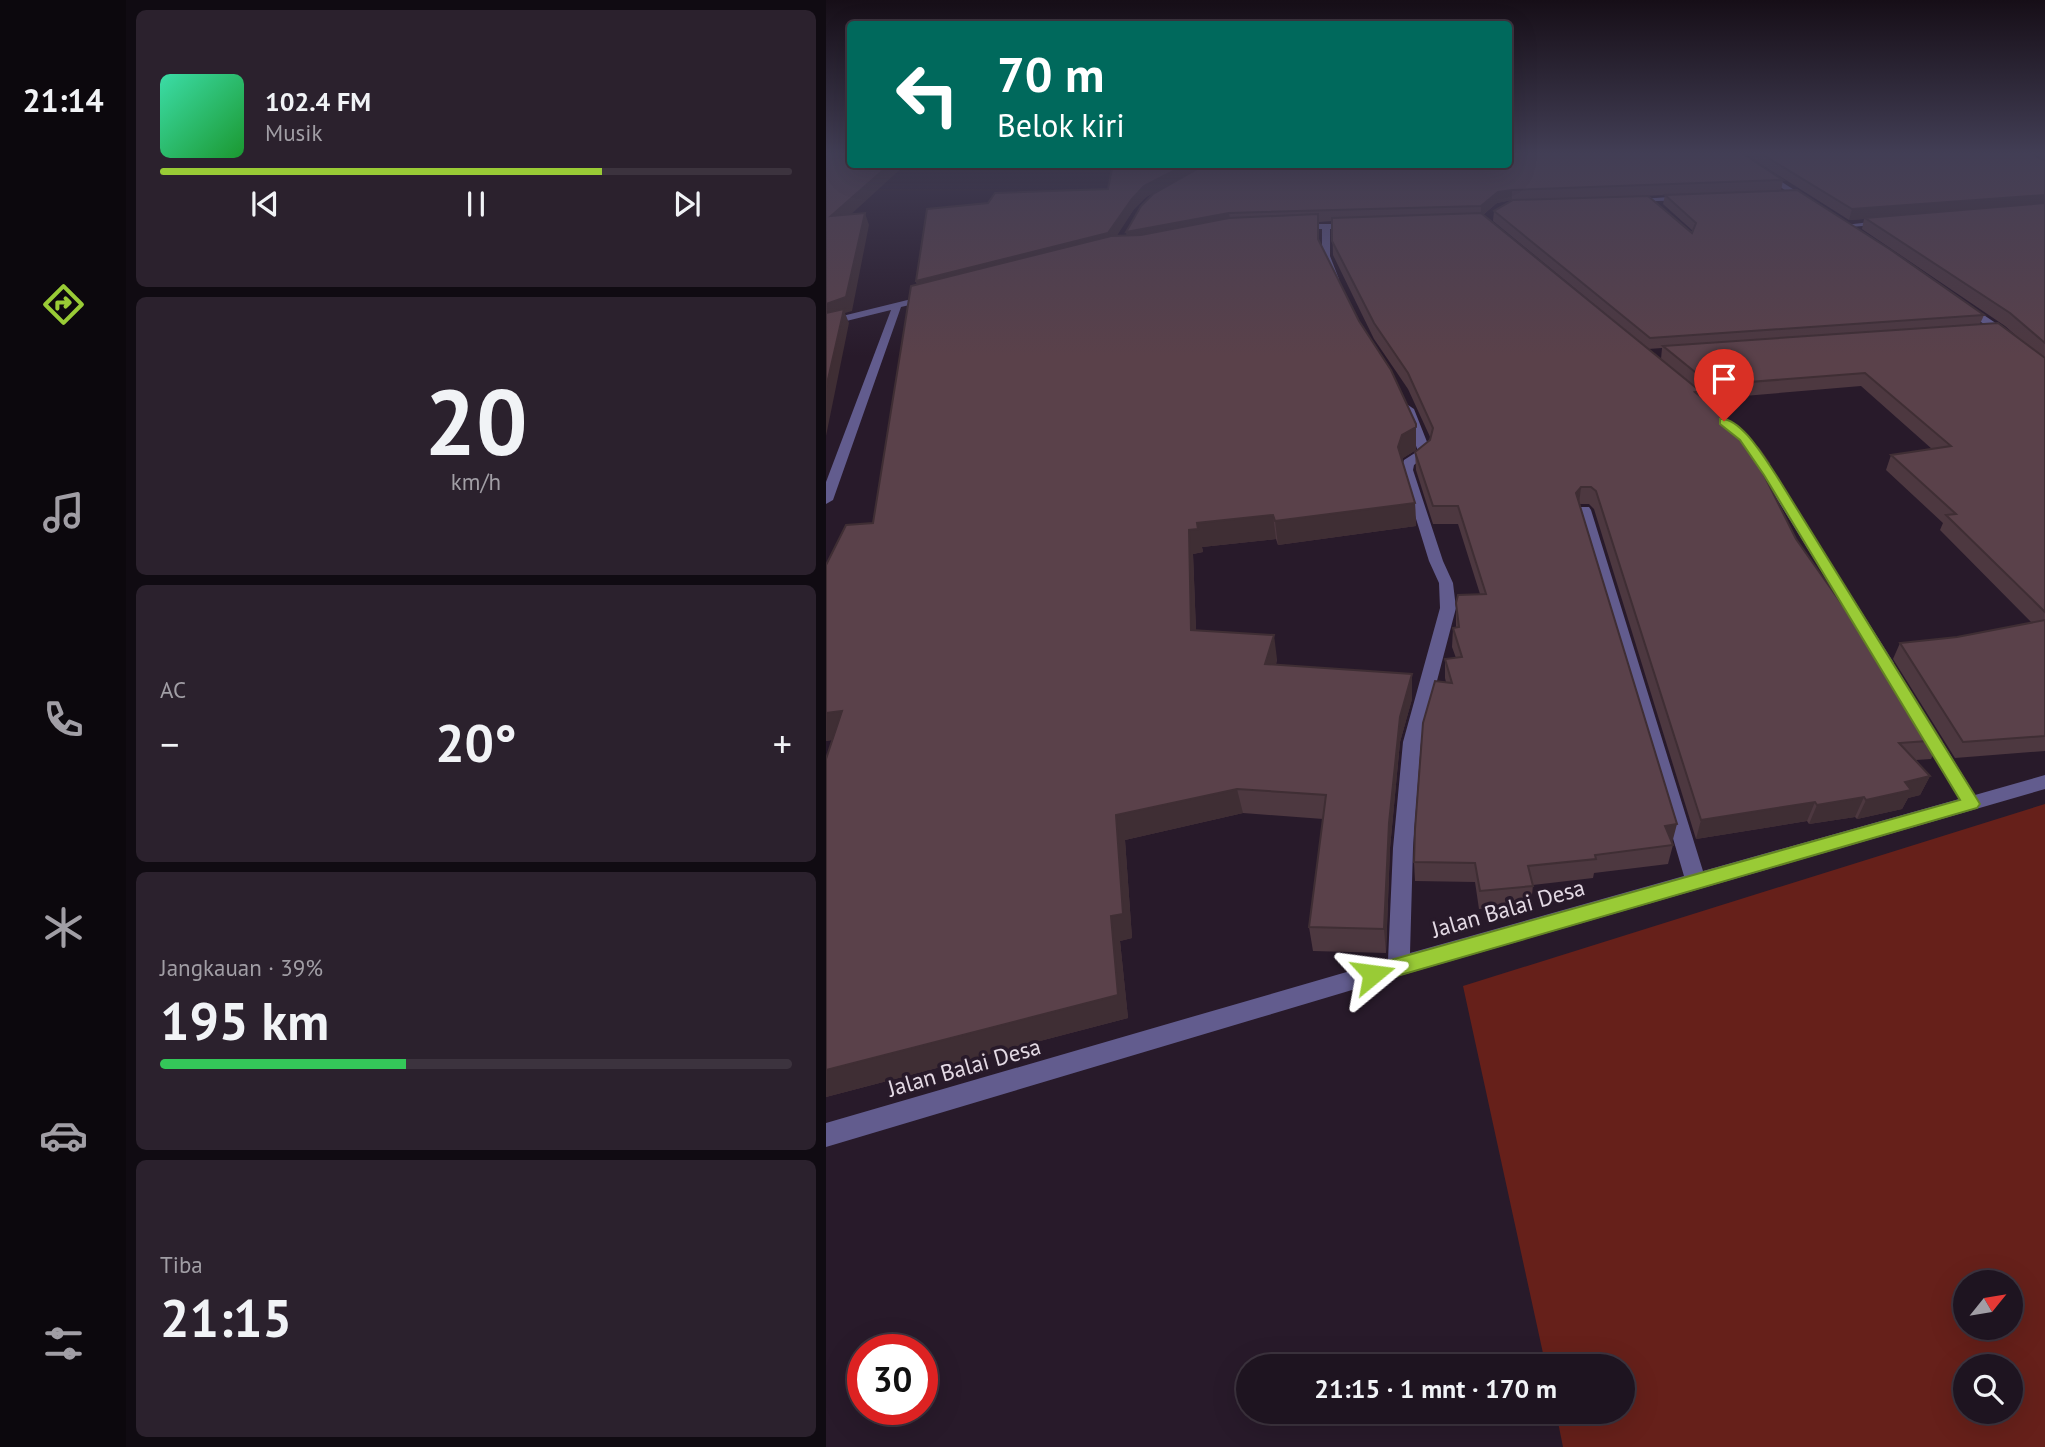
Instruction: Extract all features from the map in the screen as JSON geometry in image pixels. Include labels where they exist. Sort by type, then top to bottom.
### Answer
[{"type":"street","points":[[1841,221],[1859,233]]},
{"type":"street","points":[[1849,225],[1901,221]]},
{"type":"street","points":[[1281,228],[1360,225]]},
{"type":"street","points":[[1326,226],[1326,256],[1340,287]]},
{"type":"street","points":[[826,323],[949,293]]},
{"type":"street","points":[[1956,300],[2000,330],[2045,370]]},
{"type":"street","points":[[826,500],[897,306]]},
{"type":"street","points":[[1986,331],[2000,330]]},
{"type":"street","points":[[1399,966],[1403,848],[1412,742],[1448,608],[1446,583],[1436,561],[1414,485],[1407,470],[1408,463],[1425,452],[1405,402]]},
{"type":"street","points":[[1744,438],[1770,475],[1892,673]]},
{"type":"street","points":[[1584,510],[1696,882]]},
{"type":"street","points":[[1920,720],[1971,804]]},
{"type":"street","name":"Jalan Balai Desa","points":[[826,1135],[1399,966],[2045,782]]},
{"type":"shaded area","points":[[2045,804],[2045,1447],[1563,1447],[1558,1424],[1635,1424],[1635,1354],[1543,1354],[1463,986]]},
{"type":"building","points":[[826,221],[863,221],[846,297],[826,304]]},
{"type":"building","points":[[925,221],[1117,221],[1108,233],[916,281]]},
{"type":"building","points":[[1133,221],[1188,221],[1126,232]]},
{"type":"building","points":[[1216,221],[1318,221],[1318,239],[1359,321],[1391,370],[1416,424],[1416,427],[1402,435],[1398,447],[1415,503],[1275,521],[1273,515],[1197,523],[1198,529],[1189,530],[1191,630],[1274,635],[1265,664],[1412,674],[1400,717],[1389,823],[1384,929],[1309,927],[1326,795],[1237,789],[1116,815],[1123,914],[1111,916],[1118,995],[826,1070],[826,759],[842,711],[826,713],[826,565],[846,525],[873,523],[911,286],[1111,236],[1141,235]]},
{"type":"building","points":[[1332,221],[1490,221],[1700,391],[1695,392],[1759,449],[1769,463],[1759,465],[1796,539],[1870,644],[1880,643],[1941,740],[1899,743],[1930,776],[1905,782],[1911,790],[1866,800],[1864,797],[1817,805],[1815,802],[1701,820],[1596,491],[1591,487],[1581,487],[1576,493],[1677,824],[1665,826],[1673,845],[1595,855],[1596,859],[1528,866],[1533,886],[1480,891],[1475,863],[1414,862],[1423,723],[1435,681],[1452,683],[1445,659],[1462,657],[1453,628],[1459,627],[1456,603],[1458,595],[1486,594],[1458,506],[1433,506],[1415,452],[1430,440],[1433,428],[1408,373],[1374,323],[1332,241]]},
{"type":"building","points":[[1506,221],[1677,221],[1692,233],[1696,223],[1693,221],[1845,221],[1984,315],[1650,338]]},
{"type":"building","points":[[1869,221],[2045,221],[2045,343],[2010,313]]},
{"type":"building","points":[[844,309],[826,388],[826,313]]},
{"type":"building","points":[[1998,323],[2045,358],[2045,612],[1946,515],[1956,514],[1891,455],[1951,446],[1865,373],[1711,385],[1663,346]]},
{"type":"building","points":[[2045,620],[2045,736],[1963,742],[1900,643],[1957,637]]},
{"type":"route","points":[[1373,974],[1971,804],[1770,475],[1744,438],[1724,421]]}]
